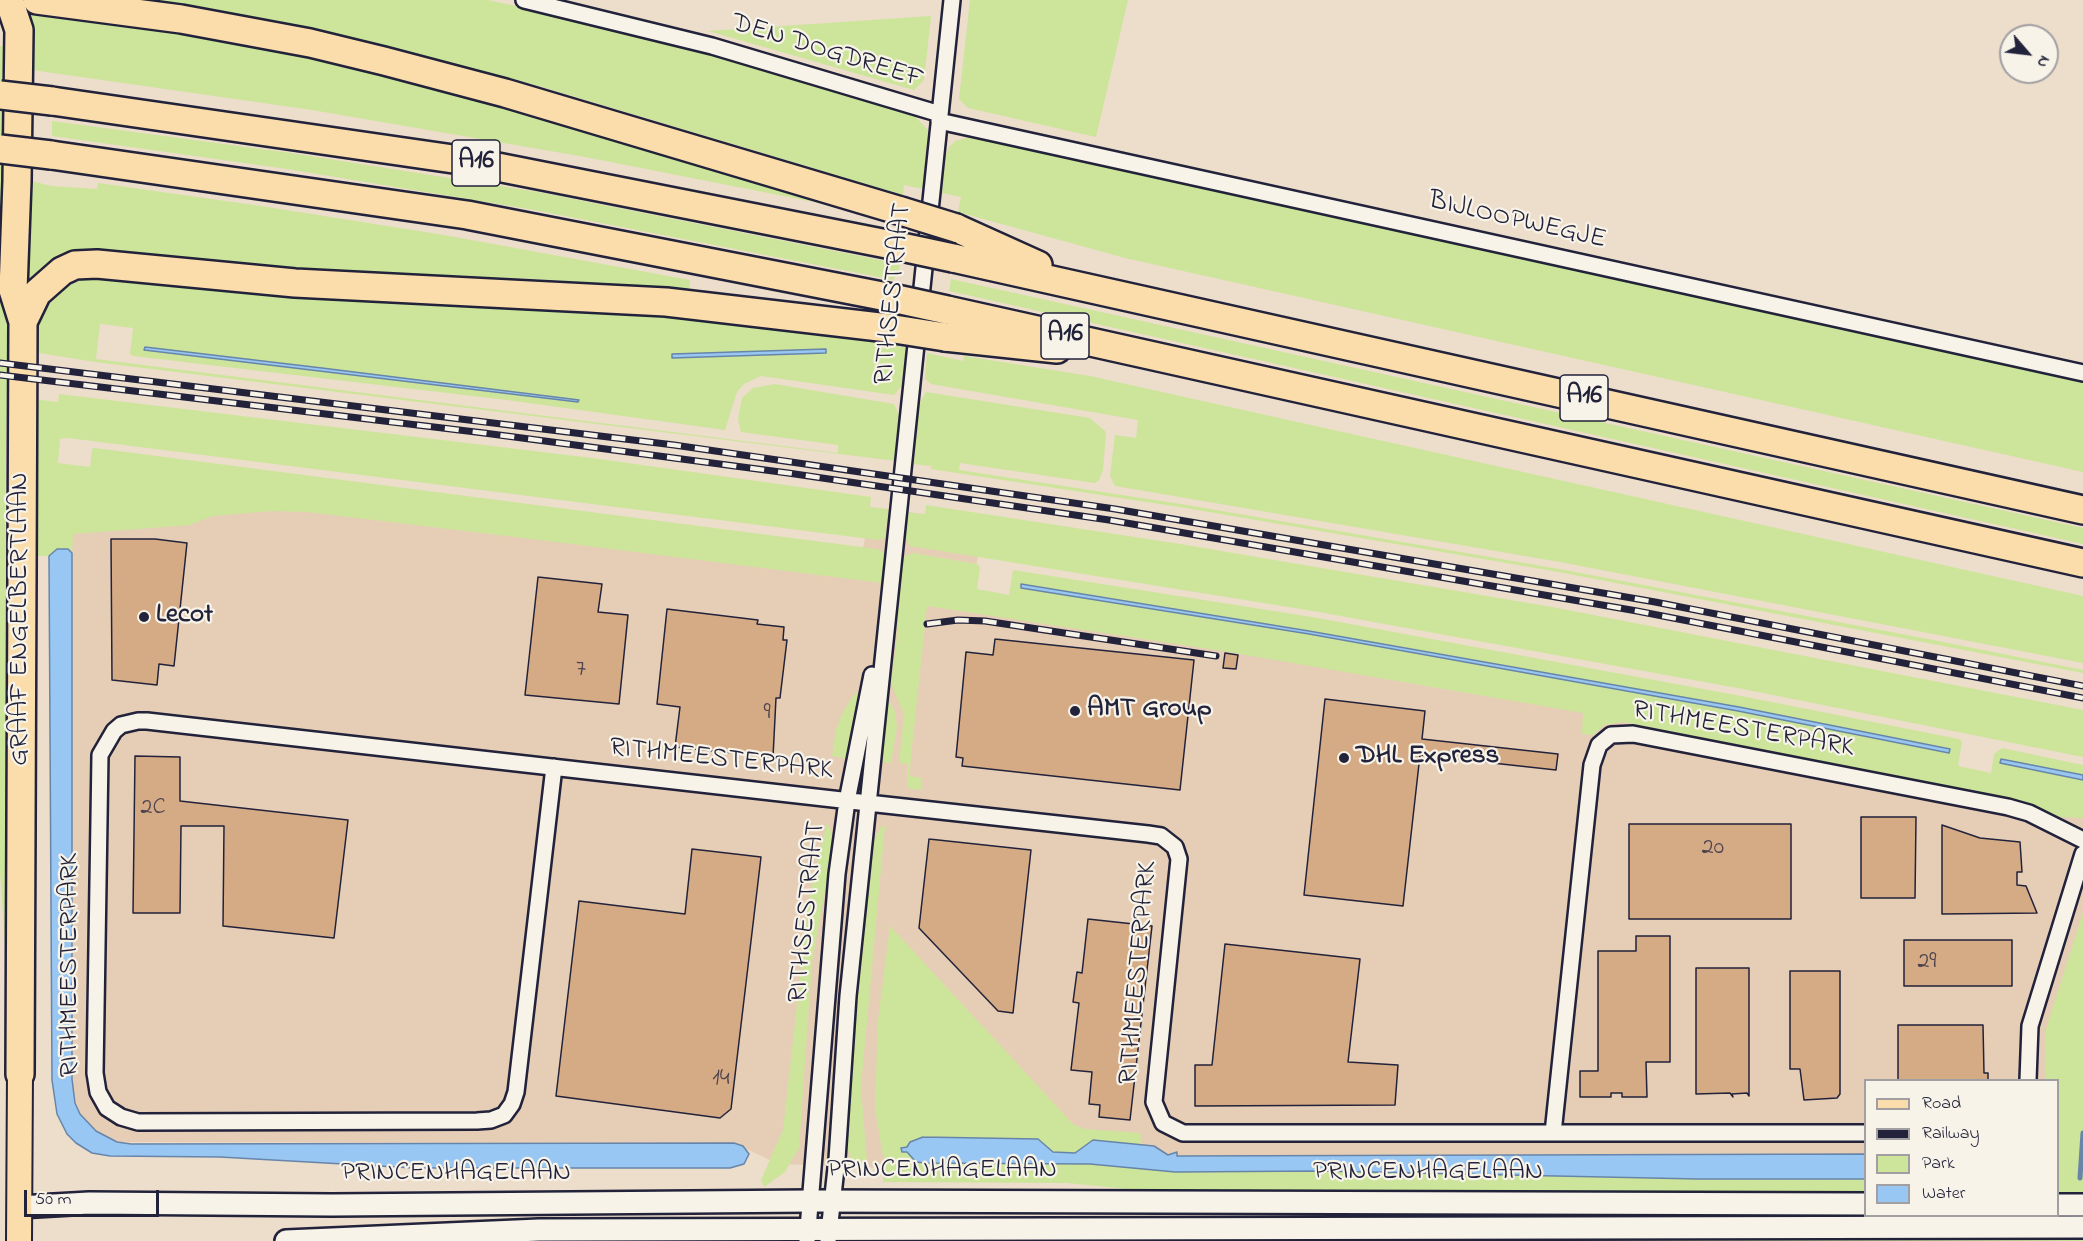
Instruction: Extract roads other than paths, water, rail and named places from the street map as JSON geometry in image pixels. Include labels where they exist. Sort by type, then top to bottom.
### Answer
[{"type":"highway","name":"GRAAF ENGELBERTLAAN","points":[[7,0],[19,30],[13,290],[23,322],[20,1074]]},
{"type":"highway","name":"A16","points":[[38,0],[181,19],[310,43],[505,93],[956,228],[1085,287]]},
{"type":"highway","name":"A16","points":[[0,95],[467,161],[897,246],[2083,510]]},
{"type":"highway","name":"A16","points":[[0,148],[468,215],[892,298],[2083,563]]},
{"type":"highway","name":"A16","points":[[23,322],[37,293],[62,271],[75,265],[97,264],[295,283],[666,302],[888,328],[945,338],[1183,362]]},
{"type":"main road","name":"GRAAF ENGELBERTLAAN","points":[[0,15],[7,0]]},
{"type":"main road","name":"GRAAF ENGELBERTLAAN","points":[[19,1241],[10,1208],[20,1074]]},
{"type":"main road","name":"PRINCENHAGELAAN","points":[[10,1208],[89,1203],[332,1205],[811,1201],[1864,1204]]},
{"type":"main road","points":[[2059,1205],[2083,1205]]},
{"type":"main road","name":"PRINCENHAGELAAN","points":[[286,1241],[538,1230],[829,1235],[2083,1227]]},
{"type":"street","name":"DEN DOGDREEF","points":[[524,0],[712,46],[940,117]]},
{"type":"street","name":"RITHSESTRAAT","points":[[829,1235],[834,1201],[848,996],[888,593],[952,0]]},
{"type":"street","name":"BIJLOOPWEGJE","points":[[940,117],[2083,374]]},
{"type":"street","name":"RITHSESTRAAT","points":[[807,1234],[829,951],[847,801],[888,593]]},
{"type":"street","name":"RITHMEESTERPARK","points":[[554,767],[516,1092],[512,1104],[504,1115],[491,1120],[477,1121],[138,1122],[121,1118],[107,1108],[98,1092],[95,1073],[100,755],[114,730],[129,722],[147,721],[554,767],[847,801],[1161,836],[1175,847],[1179,865],[1154,1102],[1163,1123],[1176,1131],[1191,1134],[1864,1133]]},
{"type":"street","name":"RITHMEESTERPARK","points":[[1553,1133],[1592,765],[1599,745],[1611,735],[1633,734],[2008,807],[2029,813],[2083,840]]},
{"type":"street","points":[[2028,1079],[2030,1026],[2083,854]]},
{"type":"water","points":[[145,347],[579,400],[578,402],[144,350]]},
{"type":"water","points":[[826,349],[826,353],[672,358],[672,354]]},
{"type":"water","points":[[57,549],[68,549],[72,553],[72,1079],[75,1103],[80,1114],[96,1131],[117,1142],[131,1144],[734,1143],[743,1146],[749,1154],[744,1164],[730,1168],[414,1168],[220,1157],[110,1156],[92,1153],[76,1143],[67,1134],[57,1114],[52,1080],[49,556]]},
{"type":"water","points":[[1021,584],[1309,631],[1739,707],[1950,749],[1949,753],[1738,711],[1309,634],[1021,588]]},
{"type":"water","points":[[2001,759],[2083,775],[2083,780],[2000,763]]},
{"type":"water","points":[[923,1137],[1038,1139],[1053,1152],[1075,1153],[1093,1140],[1154,1146],[1168,1155],[1177,1152],[1177,1156],[1864,1154],[1864,1179],[1698,1179],[1319,1171],[1175,1172],[1090,1164],[925,1163],[916,1162],[907,1152],[902,1152],[901,1148],[907,1147],[910,1142]]},
{"type":"waterway","points":[[2080,1178],[2083,1133]]},
{"type":"railway","points":[[0,363],[674,445],[1115,509],[1655,602],[2083,686]]},
{"type":"railway","points":[[0,375],[484,433],[788,473],[1109,520],[1637,611],[2083,698]]},
{"type":"railway","points":[[927,624],[958,620],[985,621],[1216,656]]},
{"type":"place","name":"Lecot","points":[[144,617]]},
{"type":"place","name":"AMT Group","points":[[1075,711]]},
{"type":"place","name":"DHL Express","points":[[1344,758]]}]
